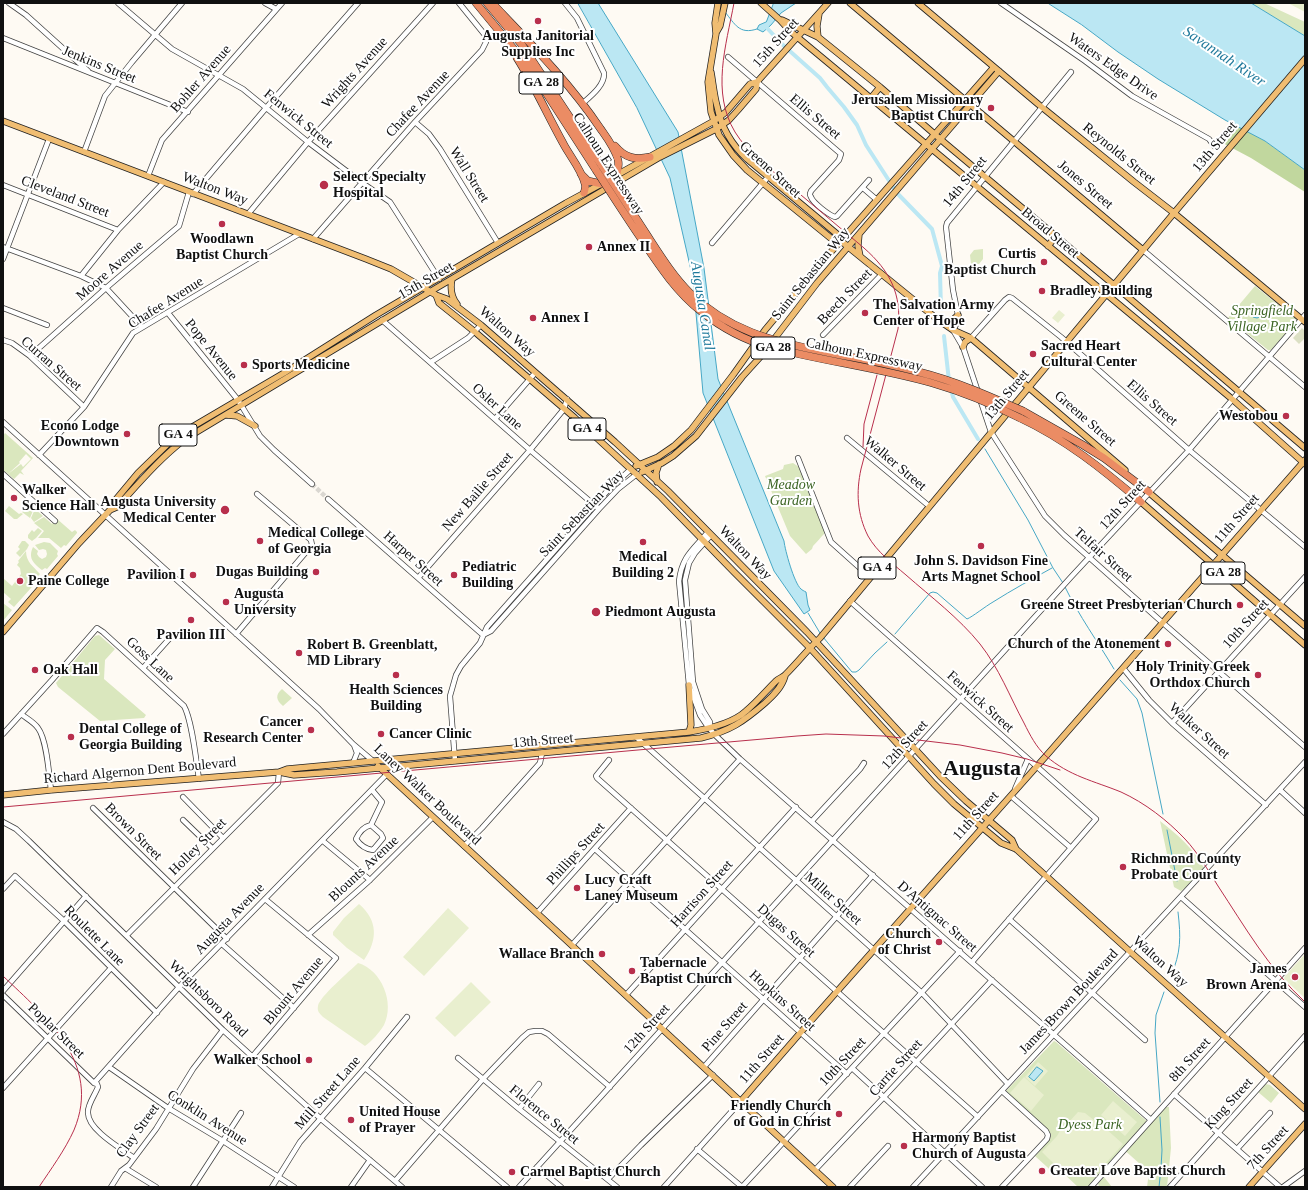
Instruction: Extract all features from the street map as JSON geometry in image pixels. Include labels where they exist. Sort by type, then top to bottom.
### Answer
[{"type":"highway","name":"Calhoun Expressway","points":[[476,3],[532,71],[674,276],[690,293],[716,314],[740,327],[766,338],[905,368],[938,377],[991,397],[1022,415],[1083,445],[1104,458],[1149,492]]},
{"type":"highway","name":"Calhoun Expressway","points":[[488,3],[522,45],[599,168]]},
{"type":"highway","points":[[492,3],[583,103],[615,150],[618,159],[618,170],[612,186],[588,181],[581,174]]},
{"type":"highway","points":[[502,34],[533,84],[562,142],[581,174],[585,183],[584,193]]},
{"type":"highway","points":[[609,140],[619,151],[629,157],[640,159],[650,156]]},
{"type":"highway","name":"Calhoun Expressway","points":[[1022,415],[1033,424],[1071,446],[1098,466],[1141,502]]},
{"type":"main road","name":"Greene Street","points":[[718,3],[718,25]]},
{"type":"main road","name":"Greene Street","points":[[725,3],[716,34],[708,82],[708,96],[716,129],[726,146],[747,170],[833,240],[841,241]]},
{"type":"main road","name":"Broad Street","points":[[761,3],[797,38],[1176,352],[1304,462]]},
{"type":"main road","name":"15th Street","points":[[3,632],[67,556],[110,510],[113,503],[138,473],[175,437],[239,403],[612,186],[714,121],[732,106],[750,84],[757,82],[828,3]]},
{"type":"main road","name":"Jones Street","points":[[850,3],[1143,250]]},
{"type":"main road","name":"Reynolds Street","points":[[918,3],[1042,107],[1304,319]]},
{"type":"main road","points":[[818,37],[817,26],[822,8]]},
{"type":"main road","name":"Broad Street","points":[[780,20],[818,37],[880,87],[1305,448]]},
{"type":"main road","name":"13th Street","points":[[279,772],[287,769],[689,732],[710,729],[722,725],[745,713],[777,680],[785,676],[826,630],[1174,213],[1305,59]]},
{"type":"main road","name":"Saint Sebastian Way","points":[[631,469],[658,457],[678,443],[691,430],[779,313],[994,67]]},
{"type":"main road","name":"Saint Sebastian Way","points":[[637,474],[660,464],[680,451],[696,436],[776,337],[817,283],[999,71]]},
{"type":"main road","name":"Greene Street","points":[[710,72],[717,107],[723,124],[737,149],[747,159],[831,228],[841,241],[848,247],[937,319],[952,330],[971,338],[1305,626]]},
{"type":"main road","name":"15th Street","points":[[680,143],[692,142],[723,124],[738,110],[756,89],[757,82]]},
{"type":"main road","points":[[871,98],[880,87]]},
{"type":"main road","name":"Walton Way","points":[[3,121],[391,269],[424,287],[436,296],[447,299],[481,325],[588,418],[645,470],[807,632],[817,640],[915,749],[956,792],[1012,840],[1016,850]]},
{"type":"main road","name":"15th Street","points":[[110,510],[117,507],[168,452],[185,439],[225,415],[239,403],[424,287],[498,243],[650,156],[659,155]]},
{"type":"main road","points":[[831,228],[840,232],[851,230]]},
{"type":"main road","points":[[860,234],[858,246],[860,256]]},
{"type":"main road","points":[[1048,246],[1056,236]]},
{"type":"main road","points":[[452,279],[450,291],[454,300],[467,314]]},
{"type":"main road","name":"Walton Way","points":[[436,296],[439,303],[564,408],[661,496],[810,648],[908,757],[944,794],[982,828],[1001,843],[1016,850],[1046,876],[1305,1109]]},
{"type":"main road","points":[[779,313],[788,321]]},
{"type":"main road","points":[[937,319],[948,322],[952,321],[958,315]]},
{"type":"main road","points":[[963,347],[965,342],[971,338]]},
{"type":"main road","points":[[1176,352],[1183,344]]},
{"type":"main road","points":[[225,415],[237,416],[255,426]]},
{"type":"main road","points":[[582,424],[588,418]]},
{"type":"main road","points":[[143,478],[144,471],[161,453],[167,444]]},
{"type":"main road","name":"11th Street","points":[[741,1101],[1304,462]]},
{"type":"main road","points":[[657,482],[656,473],[660,464]]},
{"type":"main road","name":"GA 28","points":[[1141,502],[1305,645]]},
{"type":"main road","name":"13th Street","points":[[279,772],[294,774],[380,768],[687,740],[726,730],[748,718],[772,697],[782,685],[785,676]]},
{"type":"main road","points":[[689,685],[691,725],[689,732]]},
{"type":"main road","name":"Laney Walker Boulevard","points":[[373,761],[833,1187]]},
{"type":"main road","name":"Richard Algernon Dent Boulevard","points":[[3,795],[279,772]]},
{"type":"main road","name":"7th Street","points":[[1249,1187],[1305,1124]]},
{"type":"street","points":[[9,3],[26,15],[91,73]]},
{"type":"street","name":"Fenwick Street","points":[[118,3],[172,49],[243,89],[308,142],[390,202],[439,279]]},
{"type":"street","points":[[84,152],[105,96],[182,3]]},
{"type":"street","points":[[265,3],[276,9]]},
{"type":"street","name":"Bohler Avenue","points":[[148,176],[162,140],[282,3]]},
{"type":"street","name":"Moore Avenue","points":[[30,356],[106,288],[179,226],[191,193],[358,3]]},
{"type":"street","name":"Wrights Avenue","points":[[248,214],[308,142],[433,3]]},
{"type":"street","name":"Chafee Avenue","points":[[313,239],[334,216],[361,182],[482,50],[486,42],[484,35],[459,3]]},
{"type":"street","points":[[565,3],[577,18],[604,73],[603,81],[591,96],[583,103]]},
{"type":"street","name":"Waters Edge Drive","points":[[1001,3],[1086,61],[1132,96],[1209,139],[1214,146]]},
{"type":"street","name":"Jenkins Street","points":[[3,38],[188,112]]},
{"type":"street","name":"Ellis Street","points":[[728,57],[841,154],[839,160],[811,191],[810,193],[813,201],[829,215],[834,217],[839,214],[863,188]]},
{"type":"street","name":"14th Street","points":[[958,315],[952,290],[946,227],[949,219],[1071,72]]},
{"type":"street","name":"Wall Street","points":[[415,122],[429,134],[440,149],[498,243]]},
{"type":"street","points":[[3,259],[5,248],[28,195],[49,139]]},
{"type":"street","points":[[712,243],[768,177]]},
{"type":"street","points":[[869,180],[863,188],[877,200]]},
{"type":"street","points":[[81,276],[118,230],[164,182]]},
{"type":"street","name":"Cleveland Street","points":[[3,185],[118,230]]},
{"type":"street","name":"Chafee Avenue","points":[[39,455],[84,407],[133,333],[299,234]]},
{"type":"street","points":[[5,248],[81,276],[106,288],[142,327]]},
{"type":"street","name":"Jones Street","points":[[1143,250],[1305,386]]},
{"type":"street","name":"Beech Street","points":[[823,335],[882,274]]},
{"type":"street","name":"Ellis Street","points":[[971,338],[1005,300],[1009,297],[1012,298],[1066,342],[1189,450],[1305,547]]},
{"type":"street","points":[[3,308],[47,325]]},
{"type":"street","name":"Pope Avenue","points":[[168,313],[239,403]]},
{"type":"street","points":[[952,330],[958,319],[958,315]]},
{"type":"street","name":"12th Street","points":[[519,1187],[1070,577],[1189,450],[1238,392],[1304,319]]},
{"type":"street","name":"Osler Lane","points":[[382,320],[597,507]]},
{"type":"street","points":[[431,362],[475,332],[481,325]]},
{"type":"street","name":"Telfair Street","points":[[952,330],[963,347],[991,432],[1045,516],[1162,622],[1305,747]]},
{"type":"street","name":"Curran Street","points":[[3,340],[12,343],[30,356],[84,407]]},
{"type":"street","points":[[495,419],[535,373]]},
{"type":"street","name":"New Bailie Street","points":[[418,578],[530,450],[564,408],[566,399]]},
{"type":"street","points":[[239,403],[260,436],[312,484]]},
{"type":"street","name":"Laney Walker Boulevard","points":[[3,422],[323,713],[353,744],[373,761]]},
{"type":"street","name":"Walker Street","points":[[847,438],[929,506]]},
{"type":"street","points":[[798,458],[831,542],[870,577]]},
{"type":"street","name":"Saint Sebastian Way","points":[[455,761],[450,696],[456,675],[461,666],[480,643],[487,627],[518,596],[577,530],[617,481],[631,469]]},
{"type":"street","points":[[3,474],[55,521]]},
{"type":"street","name":"Saint Sebastian Way","points":[[597,507],[637,474]]},
{"type":"street","points":[[236,634],[312,544],[311,540],[257,494]]},
{"type":"street","name":"Harper Street","points":[[328,499],[483,635]]},
{"type":"street","name":"D'Antignac Street","points":[[710,534],[686,556],[679,581],[689,685],[700,715],[710,729],[740,758],[992,980],[1153,1119]]},
{"type":"street","name":"D'Antignac Street","points":[[703,540],[689,562],[686,571],[685,587],[693,682],[702,709],[710,722],[710,729]]},
{"type":"street","name":"10th Street","points":[[1172,723],[1305,577]]},
{"type":"street","name":"Fenwick Street","points":[[850,601],[1096,819],[1071,848]]},
{"type":"street","name":"Goss Lane","points":[[21,714],[97,628],[181,703],[186,710],[199,778]]},
{"type":"street","points":[[142,668],[170,638]]},
{"type":"street","name":"Walker Street","points":[[1123,668],[1149,700],[1172,723],[1266,805]]},
{"type":"street","points":[[3,734],[21,714],[35,725],[42,734],[45,745],[51,790]]},
{"type":"street","name":"Miller Street","points":[[636,737],[922,993],[1008,1084]]},
{"type":"street","points":[[353,744],[357,753],[353,763]]},
{"type":"street","points":[[464,846],[540,763],[542,753]]},
{"type":"street","points":[[572,945],[740,758]]},
{"type":"street","points":[[972,962],[1071,848],[1013,794],[1028,759]]},
{"type":"street","name":"Dugas Street","points":[[609,760],[596,776],[978,1117]]},
{"type":"street","name":"James Brown Boulevard","points":[[913,1187],[1305,762]]},
{"type":"street","points":[[812,821],[864,763]]},
{"type":"street","name":"Holley Street","points":[[127,935],[278,783],[279,772]]},
{"type":"street","name":"Augusta Avenue","points":[[94,1083],[180,986],[387,774]]},
{"type":"street","points":[[371,825],[382,802],[372,790]]},
{"type":"street","points":[[1280,790],[1305,813]]},
{"type":"street","points":[[183,797],[223,838]]},
{"type":"street","name":"Harrison Street","points":[[626,995],[796,807]]},
{"type":"street","name":"Brown Street","points":[[94,808],[227,939]]},
{"type":"street","name":"Phillips Street","points":[[537,913],[631,808]]},
{"type":"street","name":"Blounts Avenue","points":[[308,935],[370,880],[433,818]]},
{"type":"street","points":[[183,820],[212,848]]},
{"type":"street","name":"Wrightsboro Road","points":[[3,822],[23,835],[252,1057],[321,1119],[402,1187]]},
{"type":"street","points":[[371,825],[381,834],[383,838],[373,850],[367,850],[356,839],[358,834],[365,826],[371,825]]},
{"type":"street","points":[[324,840],[370,880]]},
{"type":"street","name":"Hopkins Street","points":[[595,849],[847,1074]]},
{"type":"street","name":"Pine Street","points":[[704,1067],[873,875]]},
{"type":"street","name":"Roulette Lane","points":[[3,889],[15,876],[64,921],[157,1013]]},
{"type":"street","points":[[3,991],[86,896]]},
{"type":"street","points":[[1181,897],[1305,1007]]},
{"type":"street","points":[[265,899],[308,935]]},
{"type":"street","points":[[1009,919],[1145,1040]]},
{"type":"street","name":"Blount Avenue","points":[[252,1057],[336,958],[308,935]]},
{"type":"street","points":[[222,944],[294,1008]]},
{"type":"street","name":"8th Street","points":[[1091,1187],[1305,948]]},
{"type":"street","name":"10th Street","points":[[742,1187],[960,951]]},
{"type":"street","points":[[3,1088],[111,968]]},
{"type":"street","name":"Carrie Street","points":[[815,1170],[992,980]]},
{"type":"street","name":"Poplar Street","points":[[3,995],[94,1083]]},
{"type":"street","name":"Mill Street Lane","points":[[272,1187],[300,1142],[365,1068],[407,1017]]},
{"type":"street","name":"Clay Street","points":[[111,1187],[121,1171],[134,1158],[156,1129],[193,1069],[223,1030]]},
{"type":"street","points":[[395,1181],[483,1079],[529,1032],[540,1031],[548,1034],[610,1087]]},
{"type":"street","name":"King Street","points":[[1170,1187],[1305,1036]]},
{"type":"street","name":"Florence Street","points":[[458,1058],[617,1187]]},
{"type":"street","name":"Conklin Avenue","points":[[109,1067],[168,1108],[223,1141],[294,1187]]},
{"type":"street","points":[[365,1068],[507,1187]]},
{"type":"street","points":[[852,1068],[982,1187]]},
{"type":"street","name":"Pine Street","points":[[608,1180],[641,1145],[713,1075]]},
{"type":"street","points":[[94,1083],[97,1084],[98,1087],[87,1113],[90,1120],[98,1132],[134,1158]]},
{"type":"street","points":[[519,1109],[539,1084]]},
{"type":"street","points":[[1002,1091],[1046,1131],[1048,1135],[1047,1139],[1002,1187]]},
{"type":"street","points":[[1174,1094],[1280,1187]]},
{"type":"street","name":"11th Street","points":[[664,1187],[741,1101]]},
{"type":"street","points":[[193,1187],[241,1113]]},
{"type":"street","points":[[1237,1149],[1270,1113]]},
{"type":"street","points":[[850,1187],[888,1146]]},
{"type":"street","points":[[697,1149],[742,1187]]},
{"type":"street","points":[[352,1187],[370,1160]]},
{"type":"street","points":[[537,1167],[561,1187]]},
{"type":"street","points":[[125,1168],[156,1187]]},
{"type":"street","points":[[1283,1187],[1305,1171]]},
{"type":"green space","points":[[1251,3],[1264,3],[1305,22],[1305,36]]},
{"type":"green space","points":[[1288,3],[1305,3],[1305,12]]},
{"type":"green space","points":[[1234,124],[1265,141],[1305,170],[1305,192],[1251,158],[1219,141],[1232,130]]},
{"type":"green space","points":[[983,249],[983,259],[979,264],[971,264],[970,255],[974,250]]},
{"type":"green space","name":"Springfield Village Park","points":[[1255,286],[1296,319],[1296,322],[1271,350],[1268,350],[1228,318]]},
{"type":"green space","points":[[1059,310],[1065,315],[1058,323],[1052,318]]},
{"type":"green space","points":[[1302,328],[1305,331],[1305,338],[1299,344],[1293,338]]},
{"type":"green space","points":[[5,433],[33,458],[21,471],[24,475],[20,473],[14,479],[3,470],[3,436]],"holes":[[[26,454],[31,459],[23,467],[21,464],[8,474],[20,463],[19,462]]]},
{"type":"green space","name":"Meadow Garden","points":[[793,463],[799,467],[825,533],[806,554],[790,536],[765,476],[783,469],[784,465]]},
{"type":"green space","points":[[31,501],[30,505],[34,508],[30,518],[22,512]]},
{"type":"green space","points":[[9,506],[19,514],[23,514],[17,519],[14,519],[5,511]]},
{"type":"green space","points":[[35,509],[43,516],[34,522],[31,518]]},
{"type":"green space","points":[[44,517],[52,524],[56,518],[72,532],[75,530],[77,533],[66,546],[64,545],[61,548],[49,538],[38,538],[44,531],[34,523]]},
{"type":"green space","points":[[38,528],[42,531],[32,541],[28,538],[28,535],[32,530],[34,532]]},
{"type":"green space","points":[[22,541],[25,541],[29,545],[20,557],[16,553],[20,549],[18,547]]},
{"type":"green space","points":[[44,542],[50,543],[58,551],[58,556],[47,569],[45,568],[42,570],[34,563],[31,554],[33,547],[38,551],[37,554],[39,557],[42,559],[46,557],[46,550],[39,550],[35,545]]},
{"type":"green space","points":[[26,551],[26,555],[32,566],[40,574],[38,576],[39,579],[14,607],[8,602],[11,599],[3,592],[3,578],[12,586],[21,574],[20,568],[17,565],[19,562],[18,561]]},
{"type":"green space","points":[[3,603],[12,610],[3,621]]},
{"type":"green space","points":[[99,635],[115,649],[105,660],[104,679],[146,715],[144,718],[100,721],[58,687],[56,683],[95,636]]},
{"type":"green space","points":[[282,689],[292,698],[283,706],[277,698],[278,693]]},
{"type":"green space","points":[[1160,821],[1185,842],[1204,868],[1190,884],[1181,891],[1174,887]]},
{"type":"green space","points":[[359,904],[370,917],[374,930],[372,945],[364,960],[347,948],[333,935],[333,932],[344,918]]},
{"type":"green space","points":[[448,908],[469,928],[424,976],[403,957]]},
{"type":"green space","name":"James Brown Arena","points":[[1305,954],[1305,998],[1284,979]]},
{"type":"green space","points":[[358,963],[374,973],[380,980],[387,998],[388,1007],[384,1025],[375,1037],[365,1046],[323,1017],[319,1013],[318,1009],[320,1002],[335,984]]},
{"type":"green space","points":[[471,982],[491,1002],[455,1037],[435,1018]]},
{"type":"green space","name":"Dyess Park","points":[[1054,1041],[1150,1124],[1166,1107],[1169,1107],[1171,1148],[1167,1187],[1147,1187],[1149,1172],[1122,1148],[1088,1187],[1078,1187],[1062,1172],[1058,1177],[1035,1156],[1050,1139],[1051,1134],[1006,1091]]},
{"type":"green space","points":[[1038,1062],[1048,1071],[1035,1086],[1025,1077]]},
{"type":"green space","points":[[1024,1077],[1044,1095],[1031,1111],[1010,1093]]},
{"type":"green space","points":[[1266,1084],[1270,1085],[1279,1093],[1271,1103],[1258,1092]]},
{"type":"green space","points":[[1113,1101],[1137,1122],[1125,1136],[1101,1115]]},
{"type":"green space","points":[[1078,1112],[1085,1113],[1095,1121],[1096,1120],[1123,1144],[1103,1165],[1088,1174],[1080,1175],[1071,1174],[1061,1169],[1042,1152],[1057,1136],[1062,1127]]},
{"type":"green space","points":[[1104,1177],[1112,1187],[1099,1187],[1098,1183]]},
{"type":"water","name":"Augusta Canal","points":[[578,3],[598,3],[678,132],[704,268],[718,379],[784,541],[793,574],[798,586],[806,592],[810,610],[804,614],[774,571],[703,393],[693,279],[670,178],[637,108]]},
{"type":"water","points":[[774,3],[796,3],[781,13],[763,32],[757,29],[759,25],[766,22]]},
{"type":"water","name":"Savannah River","points":[[1048,3],[1251,3],[1305,36],[1305,170],[1265,141],[1225,120],[1158,79],[1082,25]]},
{"type":"water","points":[[1256,308],[1260,310],[1261,313],[1261,315],[1257,318],[1253,317],[1251,312]]},
{"type":"water","points":[[1037,1067],[1043,1071],[1034,1081],[1029,1077]]},
{"type":"waterway","points":[[725,12],[738,27],[746,31],[757,29]]},
{"type":"waterway","points":[[767,26],[766,27],[783,45],[820,78],[844,107],[857,125],[866,145],[897,193],[932,229],[942,266],[940,273],[941,309]]},
{"type":"waterway","points":[[944,336],[949,381]]},
{"type":"waterway","points":[[951,389],[953,397],[978,439]]},
{"type":"waterway","points":[[985,449],[1028,520],[1053,568],[1063,583]]},
{"type":"waterway","points":[[895,634],[930,593],[937,593],[967,619],[1007,593],[1052,568]]},
{"type":"waterway","points":[[1065,587],[1082,619],[1114,669]]},
{"type":"waterway","points":[[808,613],[820,633]]},
{"type":"waterway","points":[[823,637],[852,672],[859,670],[887,642]]},
{"type":"waterway","points":[[1120,680],[1137,699],[1142,713],[1163,814]]},
{"type":"waterway","points":[[1167,830],[1177,881]]},
{"type":"waterway","points":[[1171,976],[1177,960],[1179,945],[1180,930],[1178,912]]},
{"type":"waterway","points":[[1160,1102],[1155,1033],[1156,1015],[1164,992]]},
{"type":"waterway","points":[[1159,1187],[1162,1150],[1160,1117]]},
{"type":"tunnel","points":[[312,484],[328,499]]},
{"type":"railway","points":[[734,3],[724,52],[722,85],[728,117],[735,132],[742,143],[757,158],[864,248],[881,265],[896,294],[899,316],[898,329],[861,469],[858,486],[858,503],[864,528],[868,536],[885,557],[972,634],[987,653],[999,673],[1031,736],[1039,749],[1046,756],[1064,769],[1121,792],[1139,801],[1171,825],[1185,839],[1203,862],[1269,962],[1305,1002]]},
{"type":"railway","points":[[863,447],[864,424],[877,375]]},
{"type":"railway","points":[[3,807],[826,734],[884,736],[960,745],[1027,759],[1060,770]]},
{"type":"railway","points":[[3,976],[52,1025],[65,1043],[75,1063],[81,1083],[81,1106],[74,1130],[62,1152],[39,1187]]},
{"type":"place","name":"Augusta Janitorial Supplies Inc","points":[[538,21]]},
{"type":"place","name":"Jerusalem Missionary Baptist Church","points":[[991,108]]},
{"type":"place","name":"Select Specialty Hospital","points":[[324,185]]},
{"type":"place","name":"Woodlawn Baptist Church","points":[[222,224]]},
{"type":"place","name":"Annex II","points":[[589,247]]},
{"type":"place","name":"Curtis Baptist Church","points":[[1044,262]]},
{"type":"place","name":"Bradley Building","points":[[1042,291]]},
{"type":"place","name":"The Salvation Army Center of Hope","points":[[865,313]]},
{"type":"place","name":"Annex I","points":[[533,318]]},
{"type":"place","name":"Sacred Heart Cultural Center","points":[[1033,354]]},
{"type":"place","name":"Sports Medicine","points":[[244,365]]},
{"type":"place","name":"Westobou","points":[[1286,416]]},
{"type":"place","name":"Econo Lodge Downtown","points":[[127,434]]},
{"type":"place","name":"Walker Science Hall","points":[[14,498]]},
{"type":"place","name":"Augusta University Medical Center","points":[[225,510]]},
{"type":"place","name":"Medical College of Georgia","points":[[260,541]]},
{"type":"place","name":"Medical Building 2","points":[[643,542]]},
{"type":"place","name":"John S. Davidson Fine Arts Magnet School","points":[[981,546]]},
{"type":"place","name":"Dugas Building","points":[[316,572]]},
{"type":"place","name":"Pavilion I","points":[[193,575]]},
{"type":"place","name":"Pediatric Building","points":[[454,575]]},
{"type":"place","name":"Paine College","points":[[20,581]]},
{"type":"place","name":"Augusta University","points":[[226,602]]},
{"type":"place","name":"Greene Street Presbyterian Church","points":[[1240,605]]},
{"type":"place","name":"Piedmont Augusta","points":[[596,612]]},
{"type":"place","name":"Pavilion III","points":[[191,620]]},
{"type":"place","name":"Church of the Atonement","points":[[1168,644]]},
{"type":"place","name":"Robert B. Greenblatt, MD Library","points":[[299,653]]},
{"type":"place","name":"Oak Hall","points":[[35,670]]},
{"type":"place","name":"Health Sciences Building","points":[[396,675]]},
{"type":"place","name":"Holy Trinity Greek Orthdox Church","points":[[1258,675]]},
{"type":"place","name":"Cancer Research Center","points":[[311,730]]},
{"type":"place","name":"Cancer Clinic","points":[[381,734]]},
{"type":"place","name":"Dental College of Georgia Building","points":[[71,737]]},
{"type":"place","name":"Richmond County Probate Court","points":[[1123,867]]},
{"type":"place","name":"Lucy Craft Laney Museum","points":[[577,888]]},
{"type":"place","name":"Church of Christ","points":[[939,942]]},
{"type":"place","name":"Wallace Branch","points":[[602,954]]},
{"type":"place","name":"Tabernacle Baptist Church","points":[[632,971]]},
{"type":"place","name":"James Brown Arena","points":[[1295,977]]},
{"type":"place","name":"Walker School","points":[[309,1060]]},
{"type":"place","name":"Friendly Church of God in Christ","points":[[839,1114]]},
{"type":"place","name":"United House of Prayer","points":[[351,1120]]},
{"type":"place","name":"Harmony Baptist Church of Augusta","points":[[904,1146]]},
{"type":"place","name":"Greater Love Baptist Church","points":[[1042,1171]]},
{"type":"place","name":"Carmel Baptist Church","points":[[512,1172]]},
{"type":"district","name":"Augusta","points":[[982,769]]}]
